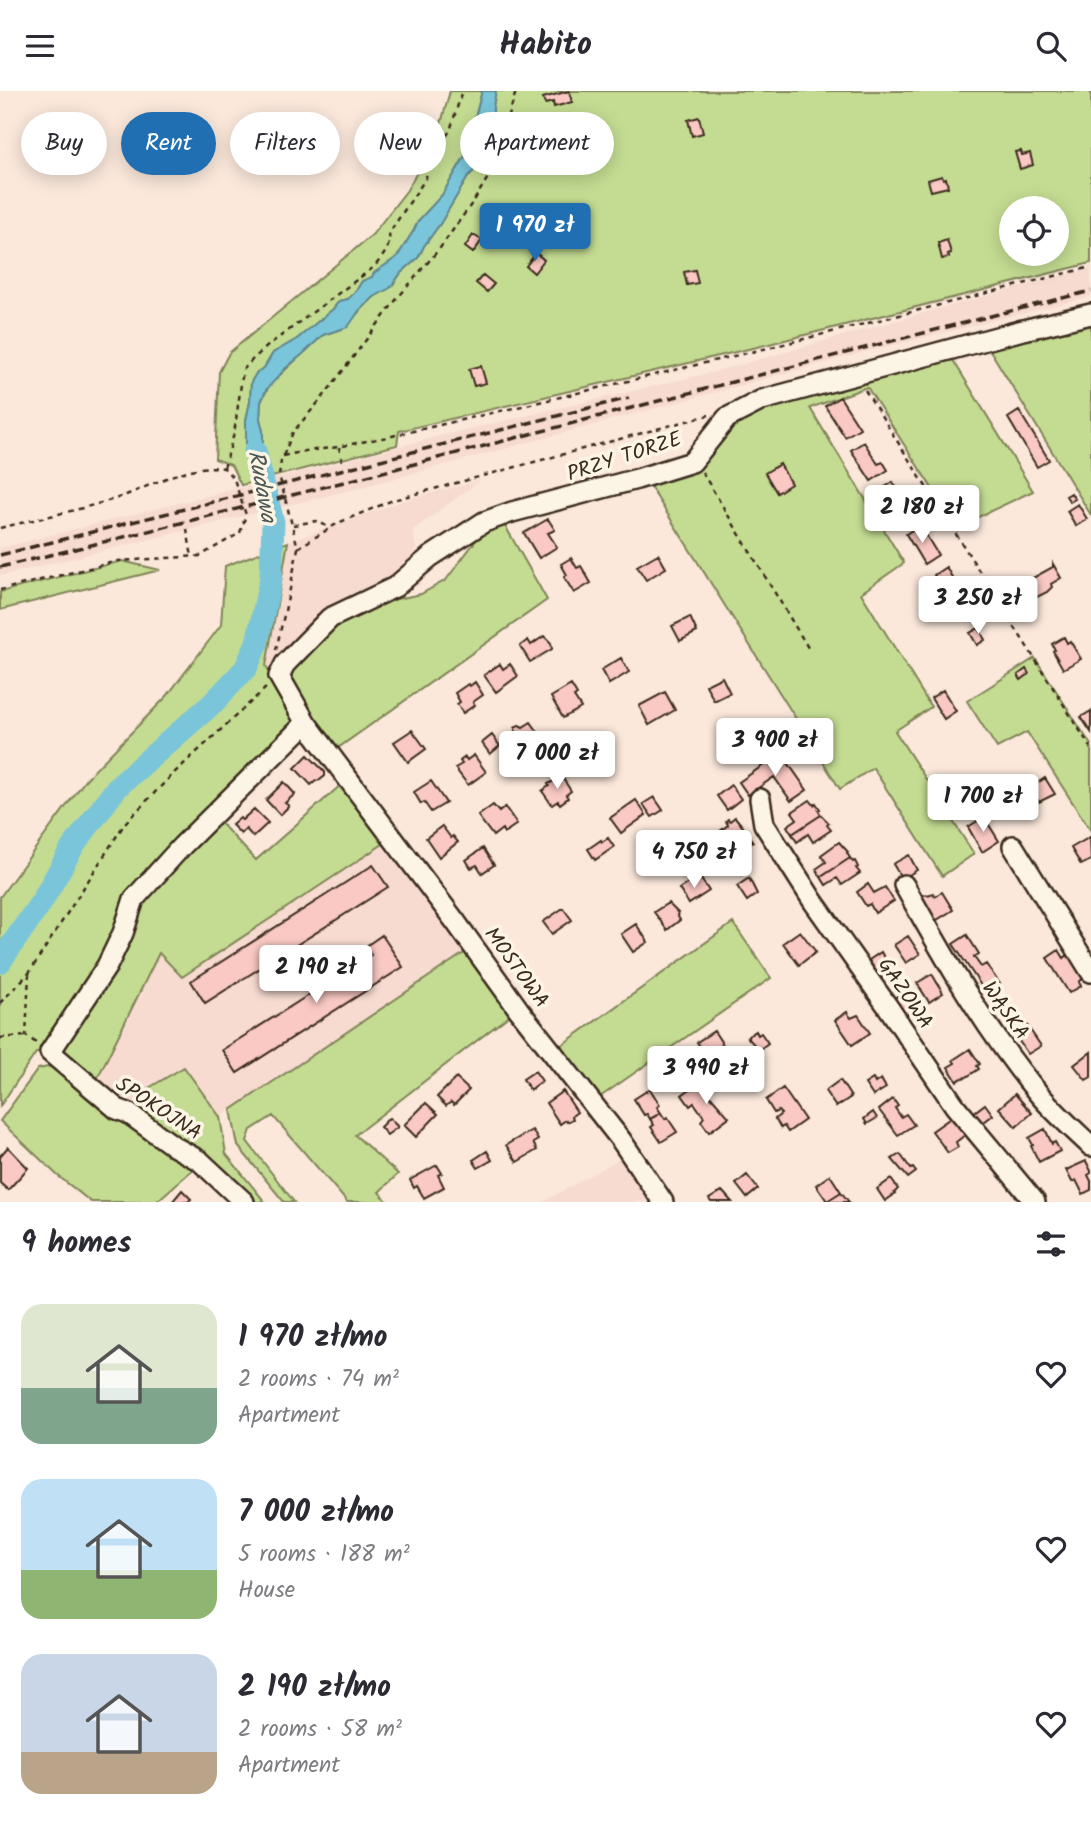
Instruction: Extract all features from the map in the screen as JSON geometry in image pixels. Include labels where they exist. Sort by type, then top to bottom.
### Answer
[{"type":"street","name":"PRZY TORZE","points":[[279,676],[285,664],[330,618],[395,587],[430,557],[484,522],[692,462],[727,418],[762,401],[1091,314]]},
{"type":"street","name":"MOSTOWA","points":[[279,676],[306,723],[506,993],[621,1140],[663,1202]]},
{"type":"street","points":[[50,1052],[107,966],[124,933],[134,899],[182,846],[306,723]]},
{"type":"street","name":"GAZOWA","points":[[760,799],[764,824],[813,901],[955,1106],[1035,1202]]},
{"type":"street","points":[[1013,846],[1091,972]]},
{"type":"street","name":"WĄSKA","points":[[904,885],[958,981],[993,1034],[1039,1094],[1091,1146]]},
{"type":"street","name":"SPOKOJNA","points":[[50,1052],[117,1109],[200,1161],[244,1202]]},
{"type":"path","points":[[224,468],[234,434],[243,370],[270,344],[374,267],[388,251],[389,233],[426,178],[428,160],[450,131],[462,91]]},
{"type":"path","points":[[276,651],[298,548],[279,475],[293,432],[440,248],[475,199],[490,174],[499,151],[516,91]]},
{"type":"path","points":[[283,456],[339,447],[676,370],[1091,267]]},
{"type":"path","points":[[856,375],[1091,748]]},
{"type":"path","points":[[298,548],[330,528],[393,500],[709,415]]},
{"type":"path","points":[[339,447],[342,461]]},
{"type":"path","points":[[692,462],[698,467],[810,651]]},
{"type":"path","points":[[0,528],[113,500],[198,468],[215,466],[224,468],[234,479],[246,515],[240,533],[200,556],[118,561],[0,590]]},
{"type":"path","points":[[293,524],[317,521],[330,528]]},
{"type":"path","points":[[187,529],[192,557]]},
{"type":"path","points":[[0,1003],[29,973],[125,823],[173,773],[279,676]]},
{"type":"path","points":[[26,1036],[29,973]]},
{"type":"path","points":[[0,1038],[26,1036],[50,1052]]},
{"type":"shaded area","points":[[1091,268],[1091,297],[861,353],[355,489],[0,576],[0,548],[439,436],[714,372]]},
{"type":"shaded area","points":[[481,480],[413,530],[421,585],[350,601],[271,673],[266,667],[288,542],[402,501]]},
{"type":"shaded area","points":[[383,844],[470,949],[220,1117],[184,1067],[142,1092],[141,1111],[97,1079],[159,953],[183,977]]},
{"type":"shaded area","points":[[621,1158],[647,1202],[543,1202]]},
{"type":"green space","points":[[450,91],[482,91],[477,112],[460,112],[460,164],[442,195],[418,221],[397,257],[372,277],[362,281],[356,291],[347,299],[339,301],[297,339],[273,353],[264,368],[257,372],[251,382],[246,420],[246,445],[252,469],[250,483],[241,485],[231,465],[215,459],[219,372],[229,353],[372,235],[416,175],[446,175],[444,112]]},
{"type":"green space","points":[[496,91],[1091,91],[1091,263],[757,347],[399,431],[397,445],[268,478],[260,419],[261,402],[270,384],[323,335],[342,329],[374,297],[392,286],[401,273],[418,258],[470,175],[614,175],[614,112],[493,112]]},
{"type":"green space","points":[[1091,324],[1091,515],[988,347]]},
{"type":"green space","points":[[953,360],[1033,491],[957,527],[867,387],[810,408],[904,563],[861,593],[931,707],[895,731],[974,854],[942,876],[873,768],[840,789],[643,475],[692,456],[729,419],[811,393]]},
{"type":"green space","points":[[503,522],[547,600],[335,750],[283,675],[309,636],[378,603],[421,594],[446,580],[477,539]]},
{"type":"green space","points":[[288,542],[266,666],[301,724],[209,811],[256,860],[343,783],[383,844],[182,977],[159,953],[97,1079],[57,1052],[36,1053],[0,1106],[0,897],[86,779],[167,696],[221,625],[225,566]]},
{"type":"green space","points":[[122,561],[160,570],[0,610],[0,592]]},
{"type":"green space","points":[[1035,658],[1091,745],[1091,831],[1027,732],[997,748],[967,701]]},
{"type":"green space","points":[[733,923],[771,978],[600,1097],[559,1047]]},
{"type":"green space","points":[[470,949],[515,1011],[355,1135],[398,1174],[379,1192],[388,1202],[347,1202],[273,1116],[251,1130],[247,1141],[294,1202],[284,1202],[238,1146],[231,1110]]},
{"type":"green space","points":[[53,1066],[199,1164],[156,1202],[91,1202],[57,1175],[0,1121],[38,1069]]},
{"type":"green space","points":[[184,1067],[220,1117],[226,1154],[265,1202],[253,1202],[200,1152],[141,1111],[142,1092]]},
{"type":"water","points":[[482,91],[496,91],[493,112],[477,112]]},
{"type":"water","points":[[460,164],[460,175],[470,175],[418,258],[401,273],[390,288],[374,297],[359,311],[348,327],[323,335],[266,390],[261,402],[260,419],[268,478],[250,483],[252,469],[246,445],[246,420],[251,382],[257,372],[264,368],[273,353],[297,339],[339,301],[348,299],[362,281],[372,277],[397,257],[418,221],[442,195]]},
{"type":"building","points":[[569,91],[572,102],[554,107],[553,102],[545,104],[543,98]]},
{"type":"building","points":[[699,117],[703,133],[692,136],[688,120]]},
{"type":"building","points":[[1021,151],[1022,155],[1030,153],[1033,165],[1020,169],[1015,152]]},
{"type":"building","points":[[942,176],[943,179],[946,178],[948,187],[931,191],[928,180]]},
{"type":"building","points":[[473,235],[482,240],[473,253],[465,247]]},
{"type":"building","points":[[947,240],[951,253],[948,254],[949,257],[942,259],[938,243]]},
{"type":"building","points":[[536,253],[544,260],[534,273],[526,266]]},
{"type":"building","points":[[695,270],[698,283],[687,285],[684,272]]},
{"type":"building","points":[[483,275],[494,284],[487,292],[476,283]]},
{"type":"building","points":[[481,366],[486,383],[474,386],[469,369]]},
{"type":"building","points":[[840,397],[860,428],[845,437],[825,406]]},
{"type":"building","points":[[1019,411],[1049,460],[1037,467],[1008,418]]},
{"type":"building","points":[[864,442],[878,464],[883,462],[888,470],[871,481],[851,450]]},
{"type":"building","points":[[780,464],[791,484],[777,493],[765,473]]},
{"type":"building","points":[[893,482],[902,497],[888,506],[879,491]]},
{"type":"building","points":[[1071,493],[1075,499],[1070,502],[1066,496]]},
{"type":"building","points":[[902,497],[913,514],[898,523],[888,506]]},
{"type":"building","points":[[1078,504],[1087,519],[1076,526],[1067,511]]},
{"type":"building","points":[[548,519],[555,530],[548,533],[557,547],[539,558],[524,533]]},
{"type":"building","points":[[920,525],[938,555],[924,564],[906,534]]},
{"type":"building","points":[[658,554],[666,568],[646,580],[637,566]]},
{"type":"building","points":[[571,558],[577,568],[581,566],[591,583],[574,593],[564,577],[567,575],[561,564]]},
{"type":"building","points":[[1053,564],[1061,578],[1051,584],[1052,587],[1047,592],[1033,599],[1024,583],[1053,567]]},
{"type":"building","points":[[946,567],[964,598],[952,605],[934,575]]},
{"type":"building","points":[[690,617],[697,632],[680,641],[672,626]]},
{"type":"building","points":[[979,628],[985,640],[977,645],[970,633]]},
{"type":"building","points":[[544,636],[551,643],[552,649],[530,662],[520,646],[528,640],[531,645]]},
{"type":"building","points":[[1064,637],[1067,643],[1070,641],[1081,659],[1063,669],[1052,644]]},
{"type":"building","points":[[621,658],[629,672],[609,684],[601,670]]},
{"type":"building","points":[[500,664],[503,669],[510,664],[518,676],[496,692],[484,675]]},
{"type":"building","points":[[1026,669],[1029,674],[1021,680],[1018,675]]},
{"type":"building","points":[[722,677],[730,693],[714,701],[706,685]]},
{"type":"building","points":[[475,682],[483,695],[463,713],[457,704],[460,702],[455,693]]},
{"type":"building","points":[[571,685],[581,708],[563,718],[551,697]]},
{"type":"building","points":[[943,690],[956,711],[944,719],[931,698]]},
{"type":"building","points":[[665,692],[675,710],[649,725],[639,706]]},
{"type":"building","points":[[1091,711],[1091,732],[1081,717]]},
{"type":"building","points":[[531,722],[541,736],[529,748],[524,745],[518,749],[513,747],[510,736],[515,732],[515,728]]},
{"type":"building","points":[[412,730],[426,749],[408,762],[394,742]]},
{"type":"building","points":[[492,735],[500,746],[490,754],[482,743]]},
{"type":"building","points":[[597,740],[607,754],[595,762],[598,766],[587,773],[574,754]]},
{"type":"building","points":[[776,745],[781,753],[771,760],[766,752]]},
{"type":"building","points":[[781,753],[807,790],[791,801],[774,777],[748,795],[739,782]]},
{"type":"building","points":[[557,754],[565,765],[555,773],[547,762]]},
{"type":"building","points":[[308,755],[325,772],[325,776],[311,785],[295,768]]},
{"type":"building","points":[[474,755],[486,772],[468,785],[455,768],[462,764],[460,761],[465,757],[467,760]]},
{"type":"building","points":[[562,777],[571,791],[566,795],[568,798],[560,804],[558,801],[552,805],[542,791],[548,784]]},
{"type":"building","points":[[1045,778],[1055,794],[1039,802],[1030,788]]},
{"type":"building","points":[[431,781],[446,803],[431,812],[424,802],[421,804],[414,792]]},
{"type":"building","points":[[284,782],[295,794],[285,803],[289,806],[280,815],[266,800]]},
{"type":"building","points":[[731,785],[741,799],[727,810],[717,796]]},
{"type":"building","points":[[654,797],[663,810],[652,817],[643,804]]},
{"type":"building","points":[[636,800],[646,815],[621,833],[610,818]]},
{"type":"building","points":[[810,800],[814,805],[816,803],[821,815],[792,834],[787,826],[797,819],[792,812]]},
{"type":"building","points":[[493,805],[499,812],[505,807],[517,824],[504,833],[502,829],[493,836],[478,816]]},
{"type":"building","points":[[254,809],[268,823],[253,837],[246,829],[241,834],[232,825]]},
{"type":"building","points":[[821,815],[829,823],[827,825],[831,830],[813,842],[808,834],[797,842],[792,834]]},
{"type":"building","points":[[735,817],[748,833],[730,845],[719,832],[728,825],[728,819],[730,821]]},
{"type":"building","points":[[984,817],[999,841],[982,852],[968,827]]},
{"type":"building","points":[[442,826],[451,838],[453,836],[458,842],[439,857],[426,838]]},
{"type":"building","points":[[747,833],[753,842],[736,854],[730,845]]},
{"type":"building","points":[[1090,837],[1091,860],[1081,865],[1071,848]]},
{"type":"building","points":[[608,838],[614,847],[595,860],[588,849]]},
{"type":"building","points":[[839,842],[850,858],[821,877],[816,869],[826,862],[821,855]]},
{"type":"building","points":[[483,848],[494,865],[482,873],[477,865],[471,868],[466,860]]},
{"type":"building","points":[[909,855],[917,870],[902,879],[893,864]]},
{"type":"building","points":[[850,858],[855,861],[860,873],[842,885],[837,878],[826,885],[821,877]]},
{"type":"building","points":[[373,865],[388,887],[205,1003],[191,981]]},
{"type":"building","points":[[699,876],[709,891],[689,904],[679,889]]},
{"type":"building","points":[[749,878],[757,894],[747,901],[737,886]]},
{"type":"building","points":[[868,884],[874,893],[885,887],[894,901],[875,913],[870,904],[866,906],[857,892]]},
{"type":"building","points":[[942,892],[953,910],[932,923],[918,898],[933,893],[935,896]]},
{"type":"building","points":[[668,903],[678,913],[680,920],[667,930],[654,912]]},
{"type":"building","points":[[563,908],[572,920],[552,934],[543,922]]},
{"type":"building","points":[[636,924],[648,942],[633,952],[621,934]]},
{"type":"building","points":[[800,931],[816,952],[799,965],[783,943]]},
{"type":"building","points":[[382,935],[403,967],[237,1073],[222,1050],[348,970],[342,962],[352,956],[361,962],[371,955],[366,946]]},
{"type":"building","points":[[967,935],[979,954],[974,957],[981,967],[986,964],[1000,984],[986,993],[953,944]]},
{"type":"building","points":[[908,936],[920,954],[906,963],[894,945]]},
{"type":"building","points":[[1059,950],[1064,958],[1068,955],[1084,978],[1079,982],[1081,986],[1069,993],[1047,958]]},
{"type":"building","points":[[881,952],[892,972],[880,979],[869,960]]},
{"type":"building","points":[[932,974],[943,993],[929,1002],[917,983]]},
{"type":"building","points":[[905,991],[916,1009],[904,1017],[893,999]]},
{"type":"building","points":[[847,1012],[851,1018],[858,1015],[870,1033],[852,1045],[835,1020]]},
{"type":"building","points":[[1020,1015],[1041,1046],[1028,1054],[1007,1024]]},
{"type":"building","points":[[714,1031],[729,1054],[712,1065],[697,1042]]},
{"type":"building","points":[[756,1031],[758,1035],[761,1033],[768,1043],[759,1050],[747,1037]]},
{"type":"building","points":[[970,1049],[980,1064],[977,1066],[979,1069],[957,1081],[948,1067],[955,1063],[953,1060]]},
{"type":"building","points":[[1091,1052],[1091,1077],[1086,1080],[1074,1065]]},
{"type":"building","points":[[535,1071],[542,1081],[530,1090],[523,1079]]},
{"type":"building","points":[[456,1078],[469,1090],[454,1105],[451,1102],[446,1106],[437,1097]]},
{"type":"building","points":[[873,1079],[875,1083],[881,1079],[886,1088],[873,1096],[865,1084]]},
{"type":"building","points":[[702,1080],[710,1091],[708,1093],[729,1117],[709,1132],[701,1121],[704,1117],[694,1103],[690,1106],[682,1095]]},
{"type":"building","points":[[840,1080],[851,1097],[836,1107],[825,1091]]},
{"type":"building","points":[[783,1088],[805,1120],[788,1132],[784,1126],[781,1128],[775,1119],[781,1114],[778,1111],[774,1113],[766,1100]]},
{"type":"building","points":[[650,1089],[660,1105],[657,1107],[661,1113],[650,1119],[647,1114],[644,1115],[634,1099]]},
{"type":"building","points":[[563,1091],[577,1112],[572,1116],[573,1119],[560,1124],[546,1103]]},
{"type":"building","points":[[1015,1094],[1032,1113],[1016,1127],[999,1108]]},
{"type":"building","points":[[893,1099],[901,1117],[906,1114],[914,1125],[898,1135],[879,1110]]},
{"type":"building","points":[[426,1103],[438,1114],[416,1137],[404,1125]]},
{"type":"building","points":[[985,1104],[993,1115],[976,1128],[968,1117]]},
{"type":"building","points":[[873,1112],[877,1118],[867,1124],[864,1119]]},
{"type":"building","points":[[661,1113],[677,1132],[661,1142],[651,1127],[654,1125],[650,1119]]},
{"type":"building","points":[[952,1117],[965,1135],[956,1142],[958,1147],[948,1153],[932,1131]]},
{"type":"building","points":[[389,1118],[398,1127],[387,1135],[380,1127]]},
{"type":"building","points":[[1045,1129],[1052,1144],[1055,1142],[1060,1151],[1039,1162],[1029,1138]]},
{"type":"building","points":[[532,1130],[538,1140],[533,1143],[537,1150],[517,1162],[506,1145]]},
{"type":"building","points":[[8,1147],[28,1168],[8,1190],[0,1183],[0,1156]]},
{"type":"building","points":[[487,1151],[492,1160],[478,1168],[473,1160]]},
{"type":"building","points":[[900,1154],[916,1172],[908,1178],[892,1159]]},
{"type":"building","points":[[1086,1161],[1091,1171],[1088,1175],[1091,1190],[1083,1194],[1076,1180],[1072,1182],[1066,1170]]},
{"type":"building","points":[[437,1165],[442,1173],[438,1175],[444,1187],[424,1198],[410,1180]]},
{"type":"building","points":[[747,1175],[758,1189],[747,1198],[736,1184]]},
{"type":"building","points":[[830,1175],[841,1192],[827,1201],[816,1185]]},
{"type":"building","points":[[891,1179],[898,1189],[885,1201],[877,1189]]},
{"type":"building","points":[[182,1190],[191,1199],[188,1202],[172,1202]]},
{"type":"building","points":[[722,1191],[732,1202],[711,1202],[709,1199]]},
{"type":"building","points":[[841,1192],[849,1202],[826,1202],[827,1201]]},
{"type":"waterway","name":"Rudawa","points":[[0,962],[42,901],[72,848],[118,786],[213,703],[246,668],[257,643],[271,577],[273,522],[255,451]]},
{"type":"railway","points":[[0,567],[1091,291]]},
{"type":"railway","points":[[0,555],[629,398]]}]
